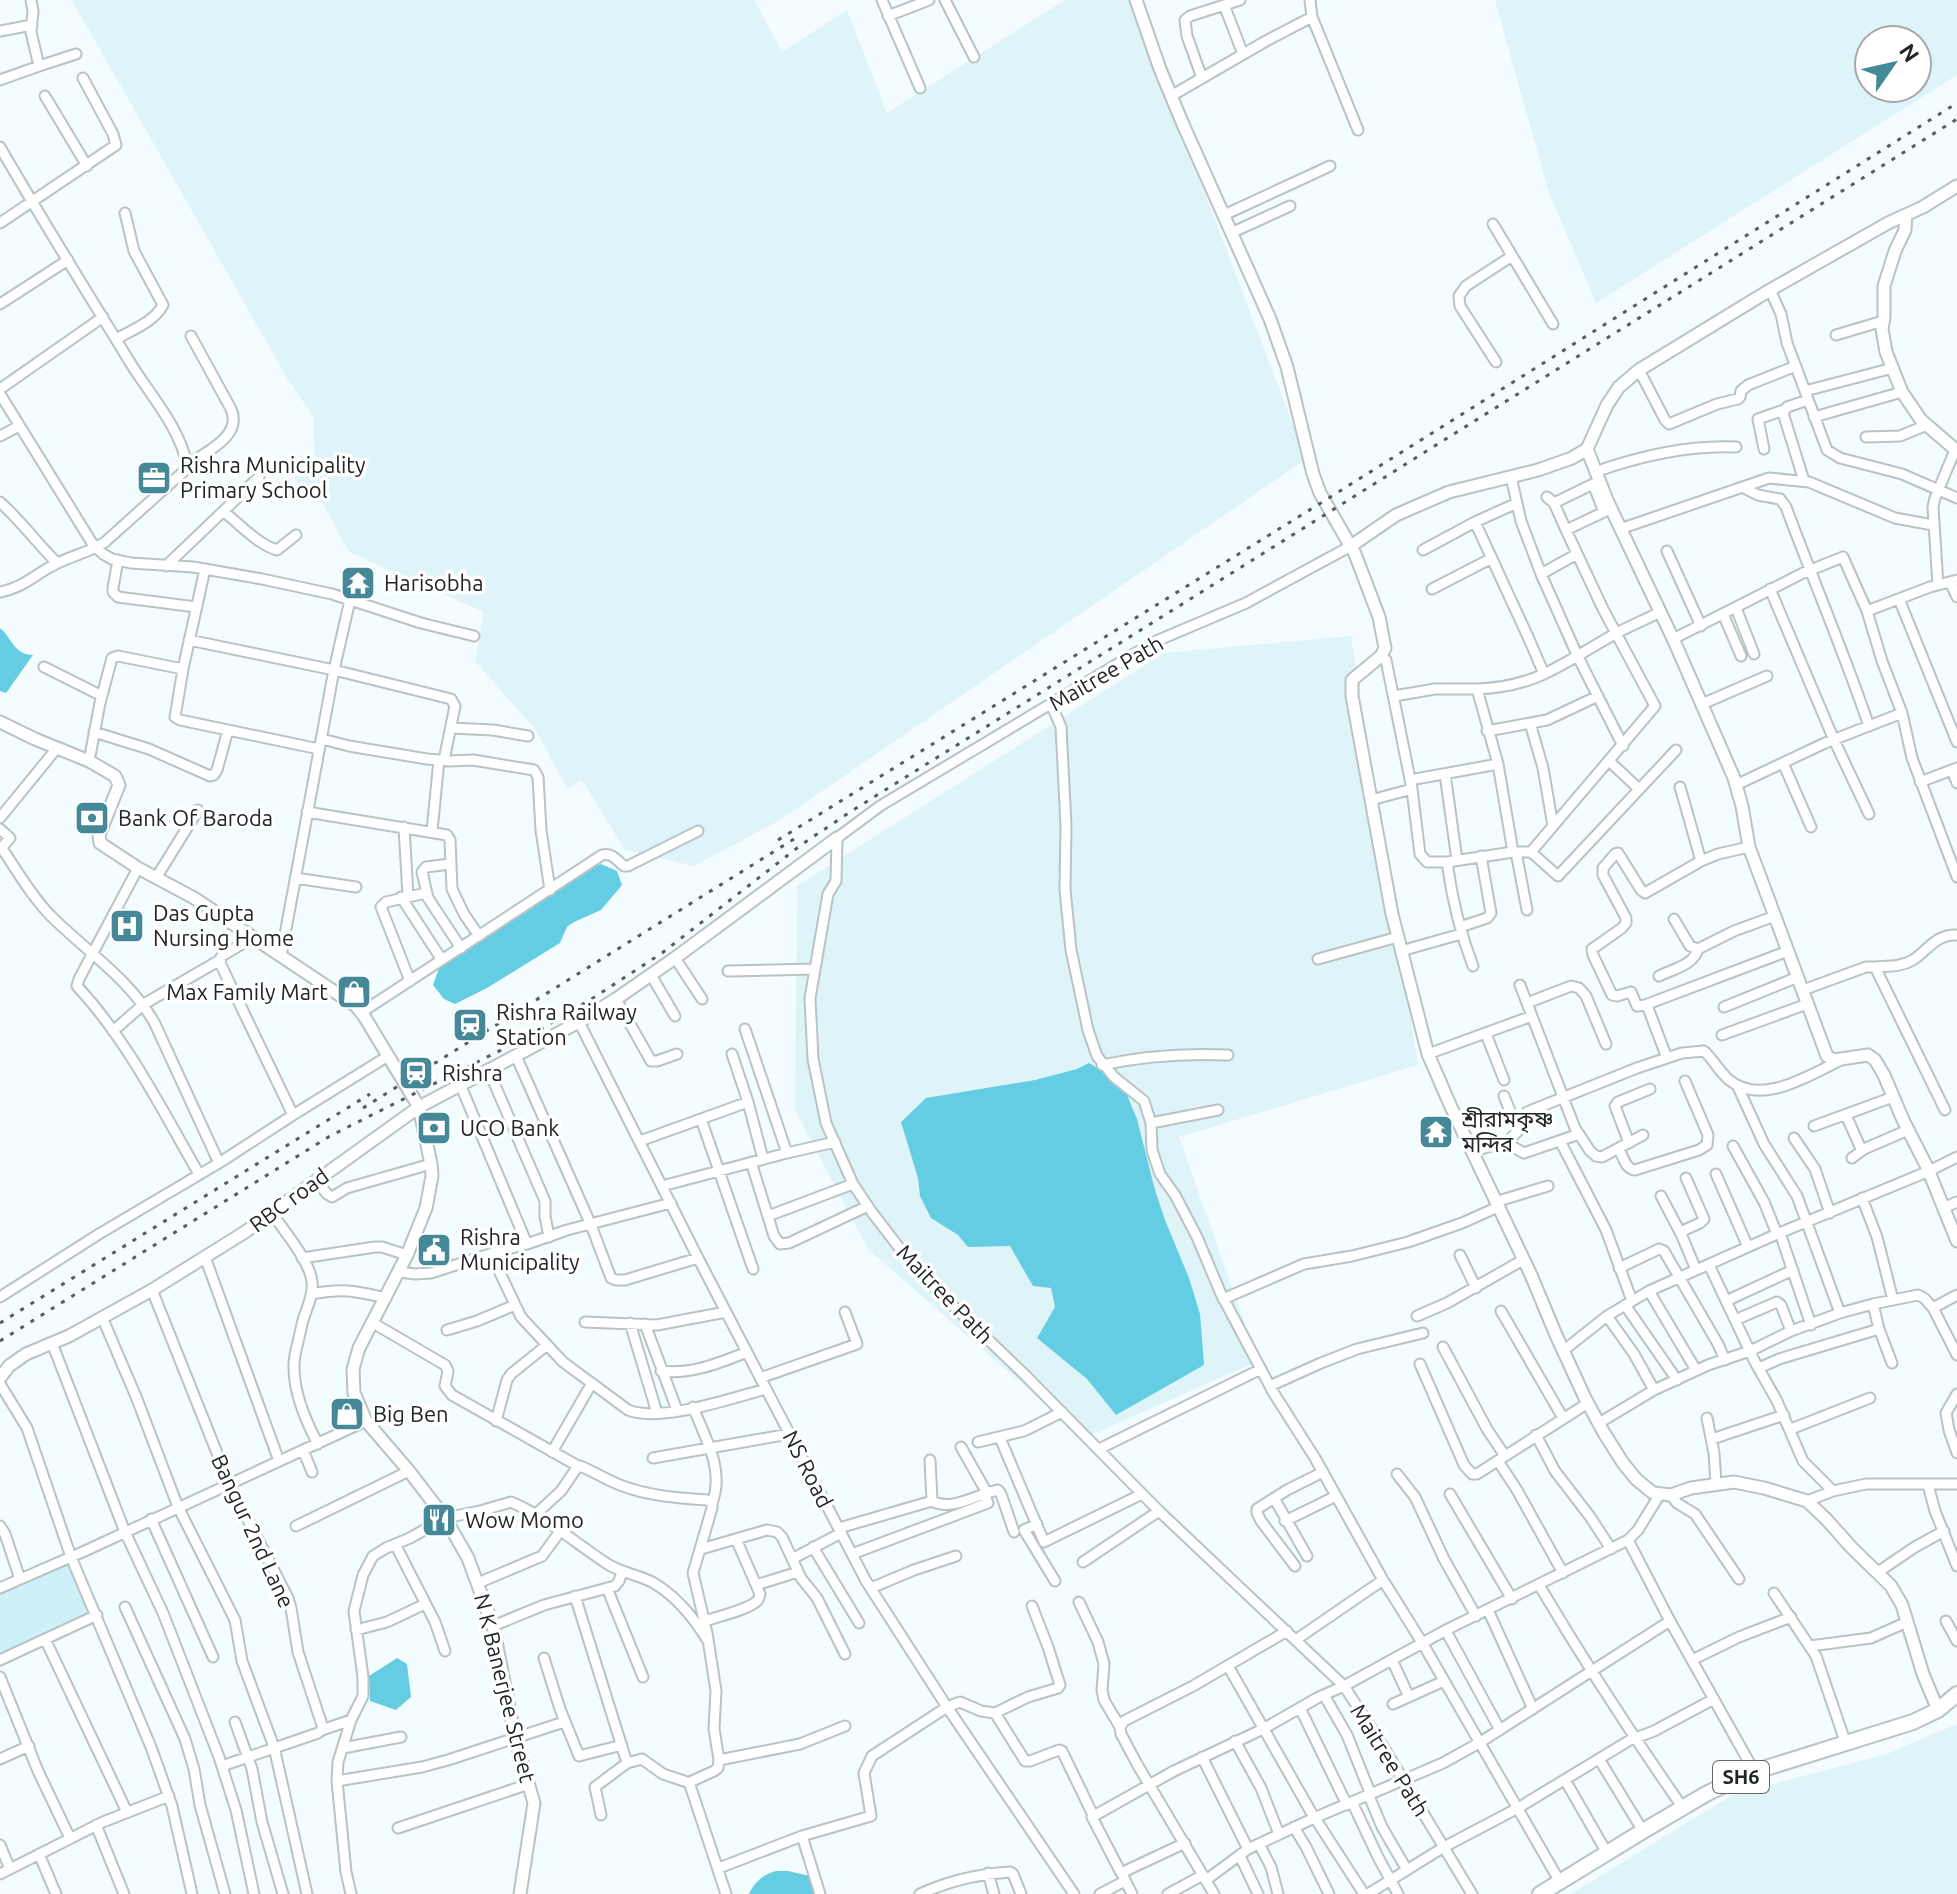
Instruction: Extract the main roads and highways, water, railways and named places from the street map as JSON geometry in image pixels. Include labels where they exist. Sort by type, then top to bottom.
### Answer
[{"type":"main road","name":"SH6","points":[[1540,1894],[1706,1794],[1754,1771],[1913,1722],[1938,1710],[1957,1694]]},
{"type":"water","points":[[0,628],[17,649],[33,655],[6,693],[0,691]]},
{"type":"water","points":[[601,864],[617,871],[622,885],[601,910],[574,922],[567,927],[560,943],[487,988],[455,1004],[444,999],[433,985],[442,960]]},
{"type":"water","points":[[1089,1063],[1122,1083],[1137,1119],[1155,1190],[1200,1314],[1204,1365],[1116,1415],[1087,1379],[1037,1338],[1055,1307],[1051,1288],[1033,1286],[1010,1246],[968,1247],[958,1235],[931,1218],[920,1196],[918,1178],[901,1122],[926,1098],[1035,1080]]},
{"type":"water","points":[[397,1658],[407,1664],[411,1697],[396,1710],[370,1701],[369,1676]]},
{"type":"water","points":[[776,1871],[810,1876],[814,1894],[749,1894],[760,1879]]},
{"type":"railway","points":[[778,840],[1957,103]]},
{"type":"railway","points":[[0,1341],[330,1136],[529,1036],[590,1000],[662,953],[801,845],[850,812],[1957,119]]},
{"type":"railway","points":[[363,1108],[794,839]]},
{"type":"railway","points":[[0,1323],[370,1094]]},
{"type":"place","name":"Rishra Municipality Primary School","points":[[154,478]]},
{"type":"place","name":"Harisobha","points":[[358,583]]},
{"type":"place","name":"Bank Of Baroda","points":[[92,818]]},
{"type":"place","name":"Das Gupta Nursing Home","points":[[127,926]]},
{"type":"place","name":"Max Family Mart","points":[[354,992]]},
{"type":"place","name":"Rishra Railway Station","points":[[470,1025]]},
{"type":"place","name":"Rishra","points":[[416,1073]]},
{"type":"place","name":"UCO Bank","points":[[434,1128]]},
{"type":"place","name":"শ্রীরামকৃষ্ণ মন্দির","points":[[1436,1132]]},
{"type":"place","name":"Rishra Municipality","points":[[434,1250]]},
{"type":"place","name":"Big Ben","points":[[347,1414]]},
{"type":"place","name":"Wow Momo","points":[[439,1520]]}]
